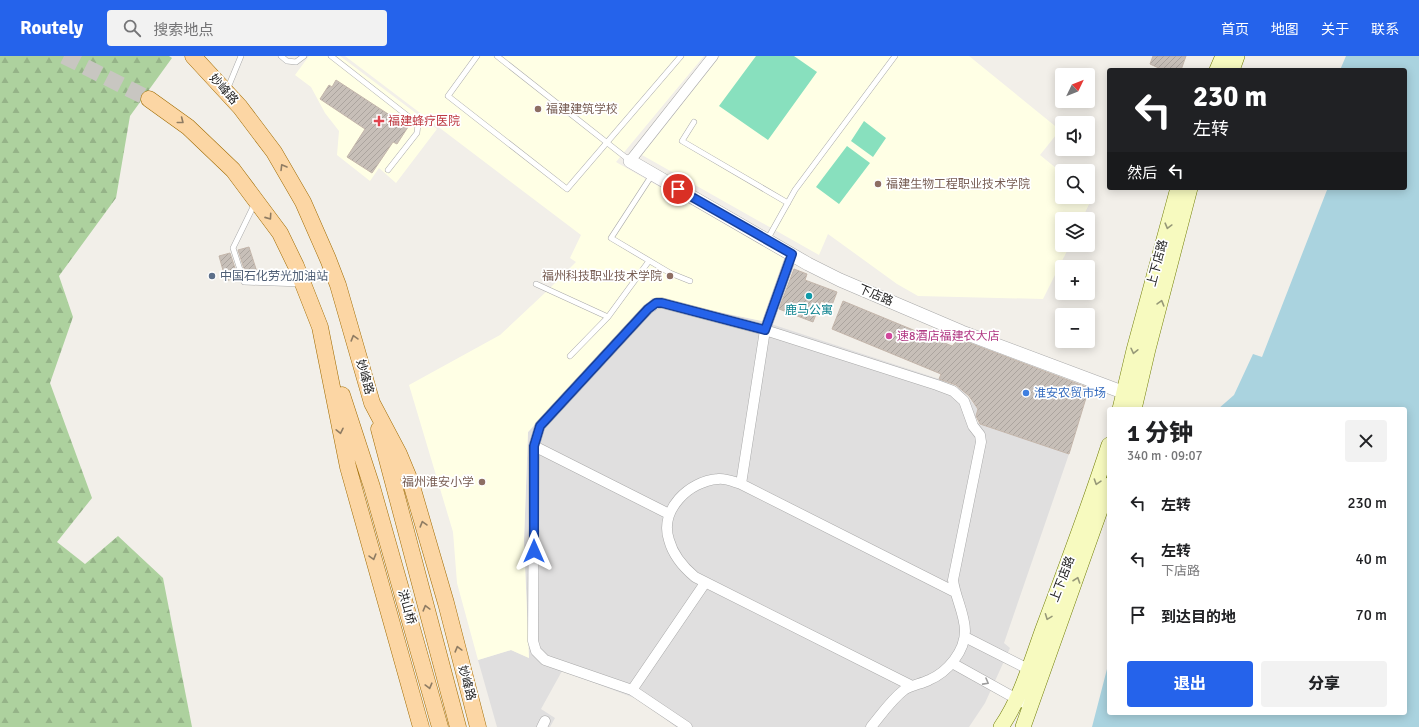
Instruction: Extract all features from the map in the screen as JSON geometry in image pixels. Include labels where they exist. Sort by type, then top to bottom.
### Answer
[{"type":"main road","name":"妙峰路","points":[[193,56],[227,91],[274,152],[303,202],[338,285],[372,403],[399,454],[411,484],[446,603],[478,727]]},
{"type":"main road","points":[[1218,68],[1223,56]]},
{"type":"main road","points":[[1233,68],[1237,56]]},
{"type":"main road","points":[[150,99],[168,110],[203,140],[233,170],[280,233],[304,284],[320,327],[348,467],[421,727]]},
{"type":"main road","name":"上下店路","points":[[1132,400],[1134,350],[1177,190]]},
{"type":"main road","name":"上下店路","points":[[1123,407],[1132,400],[1148,349],[1189,190]]},
{"type":"main road","name":"洪山桥","points":[[320,327],[372,487],[440,727]]},
{"type":"main road","points":[[372,403],[458,727]]},
{"type":"main road","name":"上下店路","points":[[1001,727],[1011,713],[1028,669],[1082,526],[1107,451]]},
{"type":"main road","name":"上下店路","points":[[1024,724],[1043,676],[1107,491]]},
{"type":"street","points":[[630,161],[713,56]]},
{"type":"street","name":"下店路","points":[[630,161],[840,280],[954,329],[1132,400]]},
{"type":"street","points":[[741,484],[765,330],[792,254]]},
{"type":"street","points":[[687,727],[632,690],[545,660],[536,652],[534,641],[534,446],[540,426],[648,309],[656,303],[668,304],[765,330],[937,384],[953,391],[964,401],[973,426],[980,435],[981,442],[953,580],[965,628],[965,637],[958,655],[952,663],[937,676],[912,686],[899,694],[871,727]]},
{"type":"street","points":[[534,446],[669,514]]},
{"type":"street","points":[[912,686],[705,583],[685,568],[672,550],[668,539],[669,514],[674,504],[684,494],[695,486],[707,481],[719,478],[741,484],[955,592]]},
{"type":"street","points":[[632,690],[705,583]]},
{"type":"street","points":[[965,637],[1043,676]]},
{"type":"street","points":[[952,663],[1031,707]]},
{"type":"lane","points":[[227,91],[241,56]]},
{"type":"lane","points":[[280,56],[287,61],[296,62],[304,56]]},
{"type":"lane","points":[[331,56],[418,124],[417,133],[388,170]]},
{"type":"lane","points":[[477,56],[448,96],[567,189],[681,56]]},
{"type":"lane","points":[[497,56],[630,161]]},
{"type":"lane","points":[[767,240],[795,190],[895,56]]},
{"type":"lane","points":[[694,122],[682,140],[788,203]]},
{"type":"lane","points":[[653,174],[611,238],[670,273],[690,281]]},
{"type":"lane","points":[[257,201],[233,248],[244,282],[304,284]]},
{"type":"lane","points":[[570,356],[608,317],[649,261]]},
{"type":"lane","points":[[536,284],[608,317]]},
{"type":"shaded area","name":"福建蜂疗医院","points":[[309,56],[340,56],[437,129],[396,183],[379,168],[370,181],[337,155],[339,131],[325,113],[311,87],[295,75]]},
{"type":"shaded area","points":[[345,56],[704,56],[616,162],[784,258],[762,321],[652,298],[528,432],[524,541],[529,658],[511,650],[478,660],[457,583],[453,532],[409,385],[500,335],[576,262],[570,258],[581,235]]},
{"type":"shaded area","name":"福建生物工程职业技术学院","points":[[720,56],[969,56],[1055,126],[1055,136],[1040,155],[1055,167],[1055,204],[1089,204],[1085,212],[1055,212],[1055,252],[1066,252],[1062,260],[1055,260],[1055,275],[1043,299],[918,296],[897,284],[828,234],[819,255],[642,155]]},
{"type":"shaded area","points":[[652,298],[762,321],[939,379],[961,389],[968,397],[978,409],[975,422],[1069,454],[1004,643],[1010,648],[985,703],[969,727],[676,727],[640,700],[562,671],[541,709],[555,718],[550,727],[497,727],[478,660],[511,650],[529,658],[524,541],[528,432]]},
{"type":"green space","points":[[0,56],[169,56],[172,58],[130,116],[116,198],[59,276],[73,317],[50,383],[92,498],[57,542],[85,564],[118,536],[163,578],[192,727],[0,727]]},
{"type":"green space","points":[[756,56],[794,56],[817,72],[768,140],[719,106]]},
{"type":"green space","points":[[864,121],[886,138],[873,157],[851,141]]},
{"type":"green space","points":[[847,146],[870,163],[839,204],[816,187]]},
{"type":"water","points":[[1346,56],[1419,56],[1419,727],[1092,727],[1107,669],[1107,715],[1407,715],[1407,407],[1220,407],[1234,395],[1253,354],[1262,357],[1327,190],[1407,190],[1407,68],[1341,68]]},
{"type":"building","points":[[1153,56],[1186,56],[1182,68],[1159,68],[1150,64]]},
{"type":"building","points":[[336,80],[408,127],[397,144],[393,142],[372,173],[347,157],[365,129],[320,99],[329,85],[332,87]]},
{"type":"building","points":[[249,247],[257,272],[246,275],[238,250]]},
{"type":"building","points":[[230,253],[238,277],[226,281],[219,256]]},
{"type":"building","name":"鹿马公寓","points":[[794,269],[807,274],[805,280],[837,292],[832,305],[821,301],[813,322],[779,309]]},
{"type":"building","name":"淮安农贸市场","points":[[843,301],[952,346],[959,339],[1089,388],[1069,454],[980,424],[976,416],[978,409],[969,396],[956,385],[939,379],[941,374],[832,329]]},
{"type":"tunnel","points":[[64,56],[149,99]]},
{"type":"place","name":"福建建筑学校","points":[[538,109]]},
{"type":"place","name":"福建蜂疗医院","points":[[379,121]]},
{"type":"place","name":"福建生物工程职业技术学院","points":[[878,184]]},
{"type":"place","name":"中国石化劳光加油站","points":[[212,276]]},
{"type":"place","name":"福州科技职业技术学院","points":[[670,276]]},
{"type":"place","name":"鹿马公寓","points":[[809,296]]},
{"type":"place","name":"速8酒店福建农大店","points":[[889,336]]},
{"type":"place","name":"淮安农贸市场","points":[[1026,393]]},
{"type":"place","name":"福州淮安小学","points":[[482,482]]},
{"type":"route","points":[[534,551],[534,446],[540,426],[648,309],[656,303],[662,303],[765,330],[792,254],[678,189]]}]
